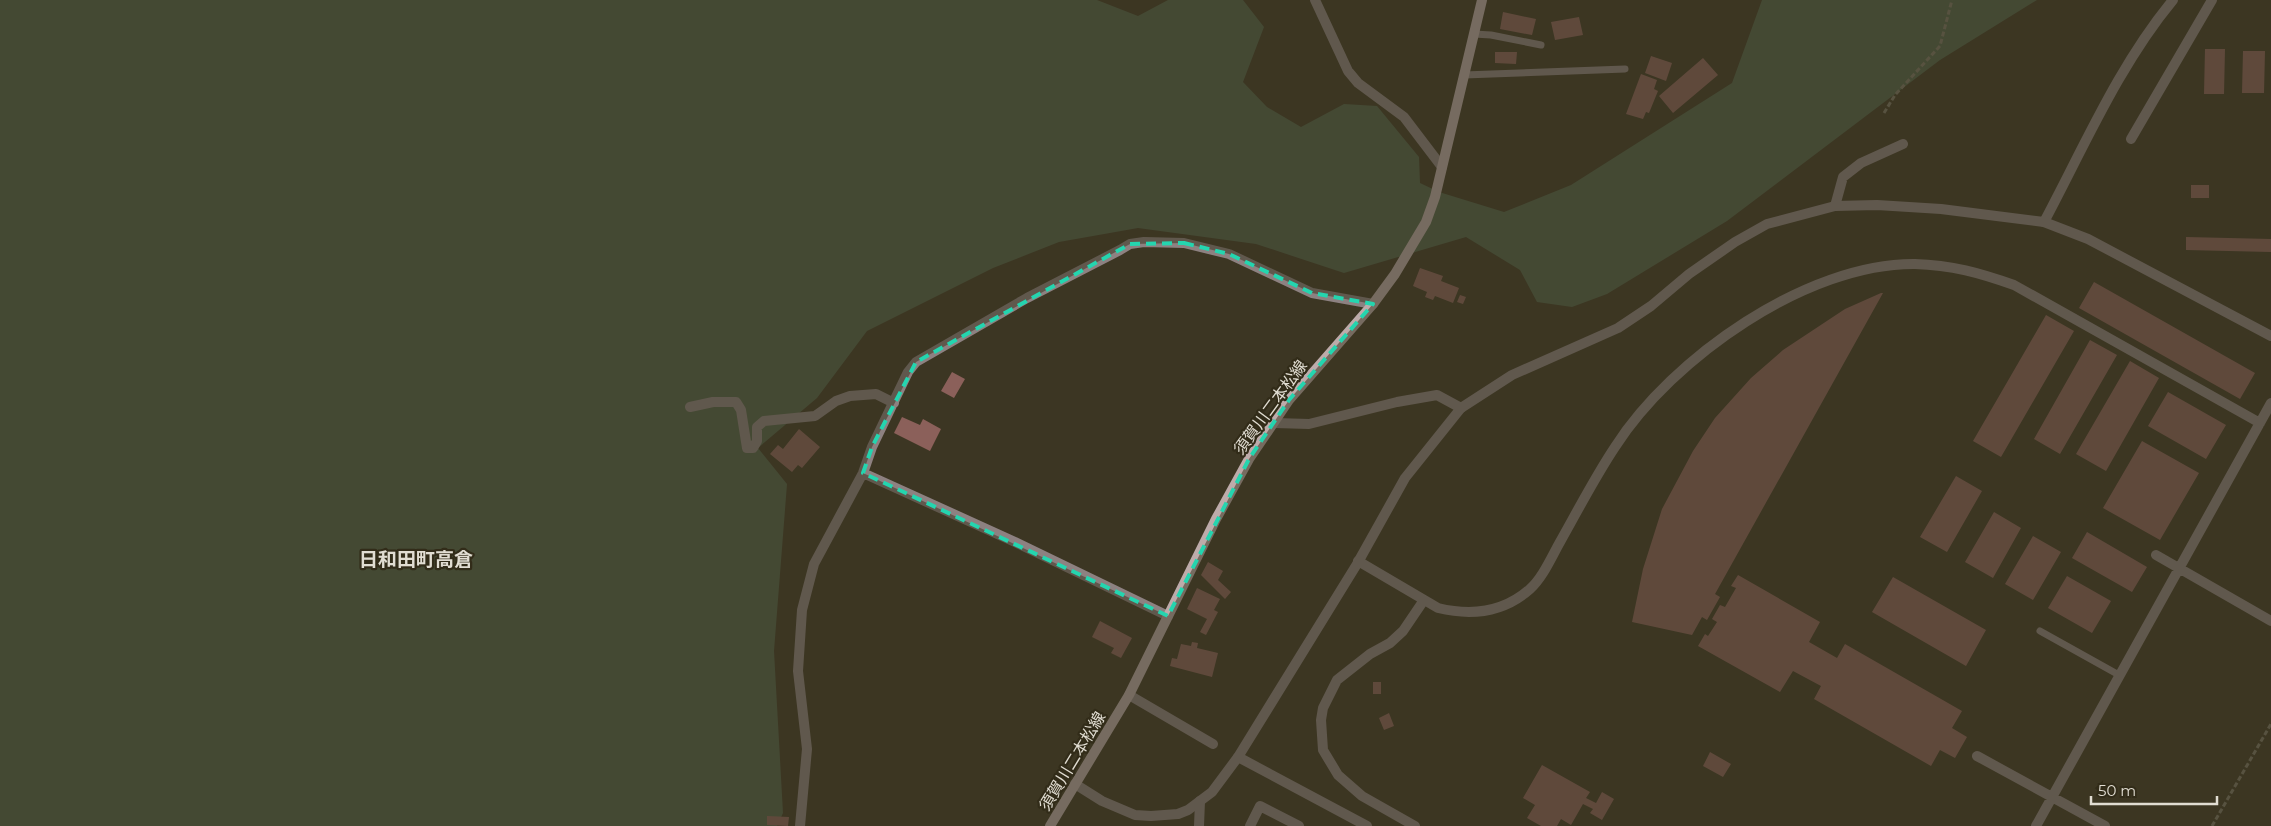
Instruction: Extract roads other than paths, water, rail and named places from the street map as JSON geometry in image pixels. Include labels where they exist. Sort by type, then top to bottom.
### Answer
[{"type":"main road","name":"須賀川二本松線","points":[[1050,826],[1129,695],[1216,519],[1249,459],[1289,400],[1396,274],[1426,222],[1442,167],[1482,0]]},
{"type":"street","points":[[1315,0],[1348,71],[1358,83],[1404,117],[1442,167]]},
{"type":"street","points":[[2044,222],[2123,73],[2152,25],[2173,0]]},
{"type":"street","points":[[2131,139],[2212,0]]},
{"type":"street","points":[[1835,206],[1843,177],[1861,163],[1903,144]]},
{"type":"street","points":[[1075,784],[1102,802],[1135,815],[1151,816],[1178,814],[1188,810],[1212,792],[1238,757],[1358,561],[1405,478],[1461,408],[1512,375],[1618,328],[1651,306],[1689,274],[1735,242],[1766,224],[1835,206],[1877,205],[1940,209],[2044,222],[2088,239],[2271,336]]},
{"type":"street","points":[[800,826],[807,749],[798,671],[802,610],[814,564],[863,473],[872,447],[908,372],[926,356],[1027,298],[1130,244],[1144,242],[1184,244],[1228,254],[1312,294],[1372,304]]},
{"type":"street","points":[[1358,561],[1424,600],[1450,611],[1477,613],[1498,608],[1520,597],[1539,580],[1615,447],[1659,390],[1701,352],[1748,320],[1817,286],[1853,272],[1913,264],[1945,266],[1973,270],[2014,285],[2260,423]]},
{"type":"street","points":[[690,407],[713,402],[736,402],[741,410],[741,420],[748,448],[753,448],[757,441],[757,427],[764,421],[814,416],[836,402],[850,396],[876,394],[894,403]]},
{"type":"street","points":[[1275,423],[1309,424],[1397,402],[1437,395],[1461,408]]},
{"type":"street","points":[[2036,826],[2271,403]]},
{"type":"street","points":[[863,473],[1015,542],[1168,616]]},
{"type":"street","points":[[2156,555],[2271,621]]},
{"type":"street","points":[[1415,826],[1362,796],[1338,775],[1323,750],[1321,720],[1323,708],[1337,680],[1370,654],[1390,643],[1403,631],[1424,600]]},
{"type":"street","points":[[1129,695],[1213,744]]},
{"type":"street","points":[[1977,756],[2105,826]]},
{"type":"street","points":[[1238,757],[1367,826]]},
{"type":"street","points":[[1200,801],[1200,826]]},
{"type":"street","points":[[1250,826],[1260,806],[1299,826]]},
{"type":"lane","points":[[1474,34],[1491,35],[1541,45]]},
{"type":"lane","points":[[1464,75],[1625,69]]},
{"type":"lane","points":[[2040,631],[2119,675]]},
{"type":"district","name":"日和田町高倉","points":[[416,559]]}]
